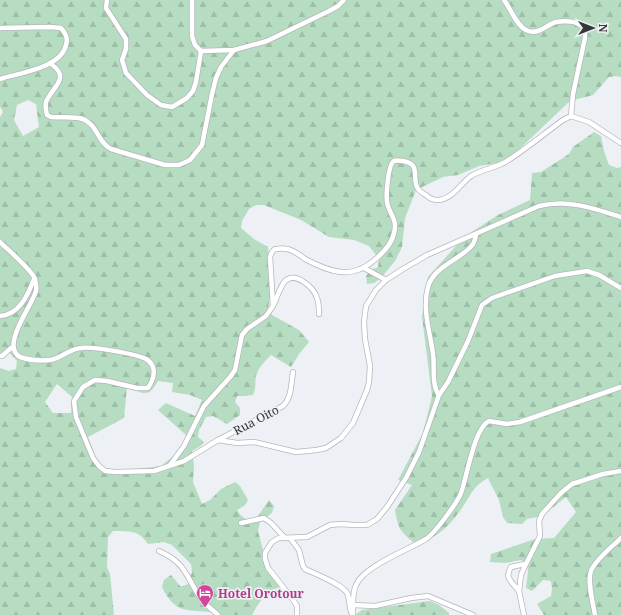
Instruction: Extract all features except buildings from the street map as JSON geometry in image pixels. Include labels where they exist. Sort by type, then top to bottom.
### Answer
[{"type":"street","points":[[106,0],[106,8],[126,39],[126,49],[122,60],[126,73],[147,96],[161,105],[172,107],[187,98],[193,91],[202,51]]},
{"type":"street","points":[[192,0],[192,36],[195,46],[202,51],[234,50],[267,41],[338,6],[344,0]]},
{"type":"street","points":[[504,0],[520,26],[527,31],[534,32],[541,30],[561,21],[578,23],[585,29],[585,38],[573,94],[571,116]]},
{"type":"street","points":[[0,28],[61,28],[65,33],[67,40],[61,56],[51,64],[0,78]]},
{"type":"street","points":[[51,64],[58,69],[61,75],[60,80],[46,103],[45,107],[48,115],[51,117],[84,119],[90,123],[104,144],[111,149],[165,165],[179,165],[190,160],[202,145],[216,78],[221,67],[234,50]]},
{"type":"street","points":[[273,306],[270,257],[275,249],[288,249],[310,262],[338,272],[353,272],[364,268],[382,253],[395,233],[394,216],[387,202],[387,187],[391,164],[396,160],[407,162],[412,165],[416,173],[417,186],[421,192],[435,200],[452,194],[472,176],[507,161],[563,120],[571,116],[588,122],[621,143]]},
{"type":"street","points":[[218,440],[237,443],[254,442],[296,452],[302,452],[326,448],[341,438],[353,423],[369,382],[370,366],[365,339],[364,322],[366,306],[376,290],[386,280],[403,269],[427,256],[539,206],[567,203],[590,206],[621,217]]},
{"type":"street","points":[[439,395],[434,383],[434,355],[426,314],[426,293],[428,286],[437,273],[447,263],[470,247],[475,242],[476,235]]},
{"type":"street","points":[[0,242],[34,278],[36,292],[16,325],[12,337],[11,348],[0,356]]},
{"type":"street","points":[[364,268],[386,280]]},
{"type":"street","points":[[297,615],[298,610],[294,601],[268,568],[265,553],[268,548],[272,542],[279,538],[307,537],[330,526],[341,524],[367,525],[377,519],[387,507],[406,478],[418,452],[439,395],[448,382],[485,302],[492,298],[555,276],[587,271],[598,275],[621,288]]},
{"type":"street","points":[[0,316],[10,314],[22,304],[29,293],[34,278]]},
{"type":"street","points":[[170,465],[184,446],[199,413],[235,370],[244,332],[266,316],[273,306],[285,282],[290,278],[298,279],[309,285],[318,299],[319,314]]},
{"type":"street","name":"Rua Oito","points":[[11,348],[14,354],[32,360],[51,360],[80,348],[112,351],[147,360],[153,366],[153,381],[148,388],[137,388],[107,381],[95,380],[83,387],[74,401],[76,417],[93,458],[105,471],[154,471],[190,458],[209,445],[283,406],[290,396],[293,372]]},
{"type":"street","points":[[352,615],[355,586],[362,576],[372,568],[426,539],[438,526],[460,495],[474,447],[484,424],[489,421],[512,424],[621,387]]},
{"type":"street","points":[[524,615],[519,591],[521,575],[540,532],[539,521],[541,516],[561,493],[572,484],[603,474],[621,471]]},
{"type":"street","points":[[241,523],[264,518],[271,523],[288,538],[298,550],[305,569],[341,586],[346,591],[352,615]]},
{"type":"street","points":[[595,615],[590,572],[593,566],[621,538]]},
{"type":"street","points":[[159,551],[170,556],[180,564],[200,598],[218,615]]},
{"type":"street","points":[[519,591],[507,573],[511,567],[525,564]]},
{"type":"street","points":[[354,605],[375,606],[428,596],[473,615]]},
{"type":"green space","points":[[0,0],[621,0],[621,77],[609,77],[593,95],[570,101],[510,158],[503,162],[479,166],[458,175],[443,177],[416,190],[405,218],[402,247],[395,261],[381,278],[374,283],[367,284],[366,276],[371,270],[378,267],[379,259],[369,246],[354,240],[329,237],[301,220],[264,205],[256,205],[249,209],[242,221],[241,228],[254,239],[268,247],[271,293],[268,308],[272,315],[299,330],[309,342],[291,367],[271,355],[257,373],[253,395],[237,396],[235,402],[240,408],[240,415],[227,424],[213,416],[206,417],[199,430],[198,437],[204,442],[192,451],[194,465],[193,482],[202,504],[210,500],[221,489],[235,482],[240,486],[248,500],[244,506],[237,510],[245,518],[250,520],[256,519],[269,500],[274,506],[272,513],[260,522],[258,531],[263,550],[263,557],[280,587],[271,591],[263,598],[252,615],[214,615],[213,612],[183,609],[177,606],[167,596],[162,587],[164,580],[171,575],[181,587],[188,584],[192,572],[191,564],[172,545],[164,542],[148,544],[141,536],[133,532],[113,531],[108,537],[107,567],[110,574],[114,615],[0,615],[0,368],[9,371],[16,369],[17,361],[7,350],[0,353],[0,117],[3,112],[0,106]],"holes":[[[28,100],[36,104],[39,127],[23,136],[14,120],[17,105]],[[158,381],[173,383],[172,392],[190,395],[202,400],[195,416],[166,403],[158,410],[186,435],[177,453],[161,466],[112,472],[102,468],[97,461],[88,437],[124,418],[127,387],[141,393],[145,393],[152,390]],[[57,384],[72,397],[71,413],[53,413],[45,402]]]},
{"type":"green space","points":[[594,132],[601,136],[609,165],[617,168],[621,167],[621,615],[544,615],[537,604],[551,596],[551,581],[543,580],[532,591],[526,588],[528,571],[527,564],[521,560],[505,563],[490,562],[491,554],[535,539],[554,538],[576,512],[566,497],[542,516],[527,519],[522,524],[507,523],[503,517],[499,500],[488,478],[479,484],[473,491],[462,508],[447,526],[435,536],[413,542],[400,529],[395,510],[412,485],[398,480],[423,433],[432,396],[422,317],[428,277],[464,237],[498,215],[530,200],[532,173],[541,172],[569,154],[573,147]]},
{"type":"green space","points":[[430,601],[439,605],[449,613],[449,615],[355,615],[362,610]]},
{"type":"place","name":"Hotel Orotour","points":[[205,608]]}]
